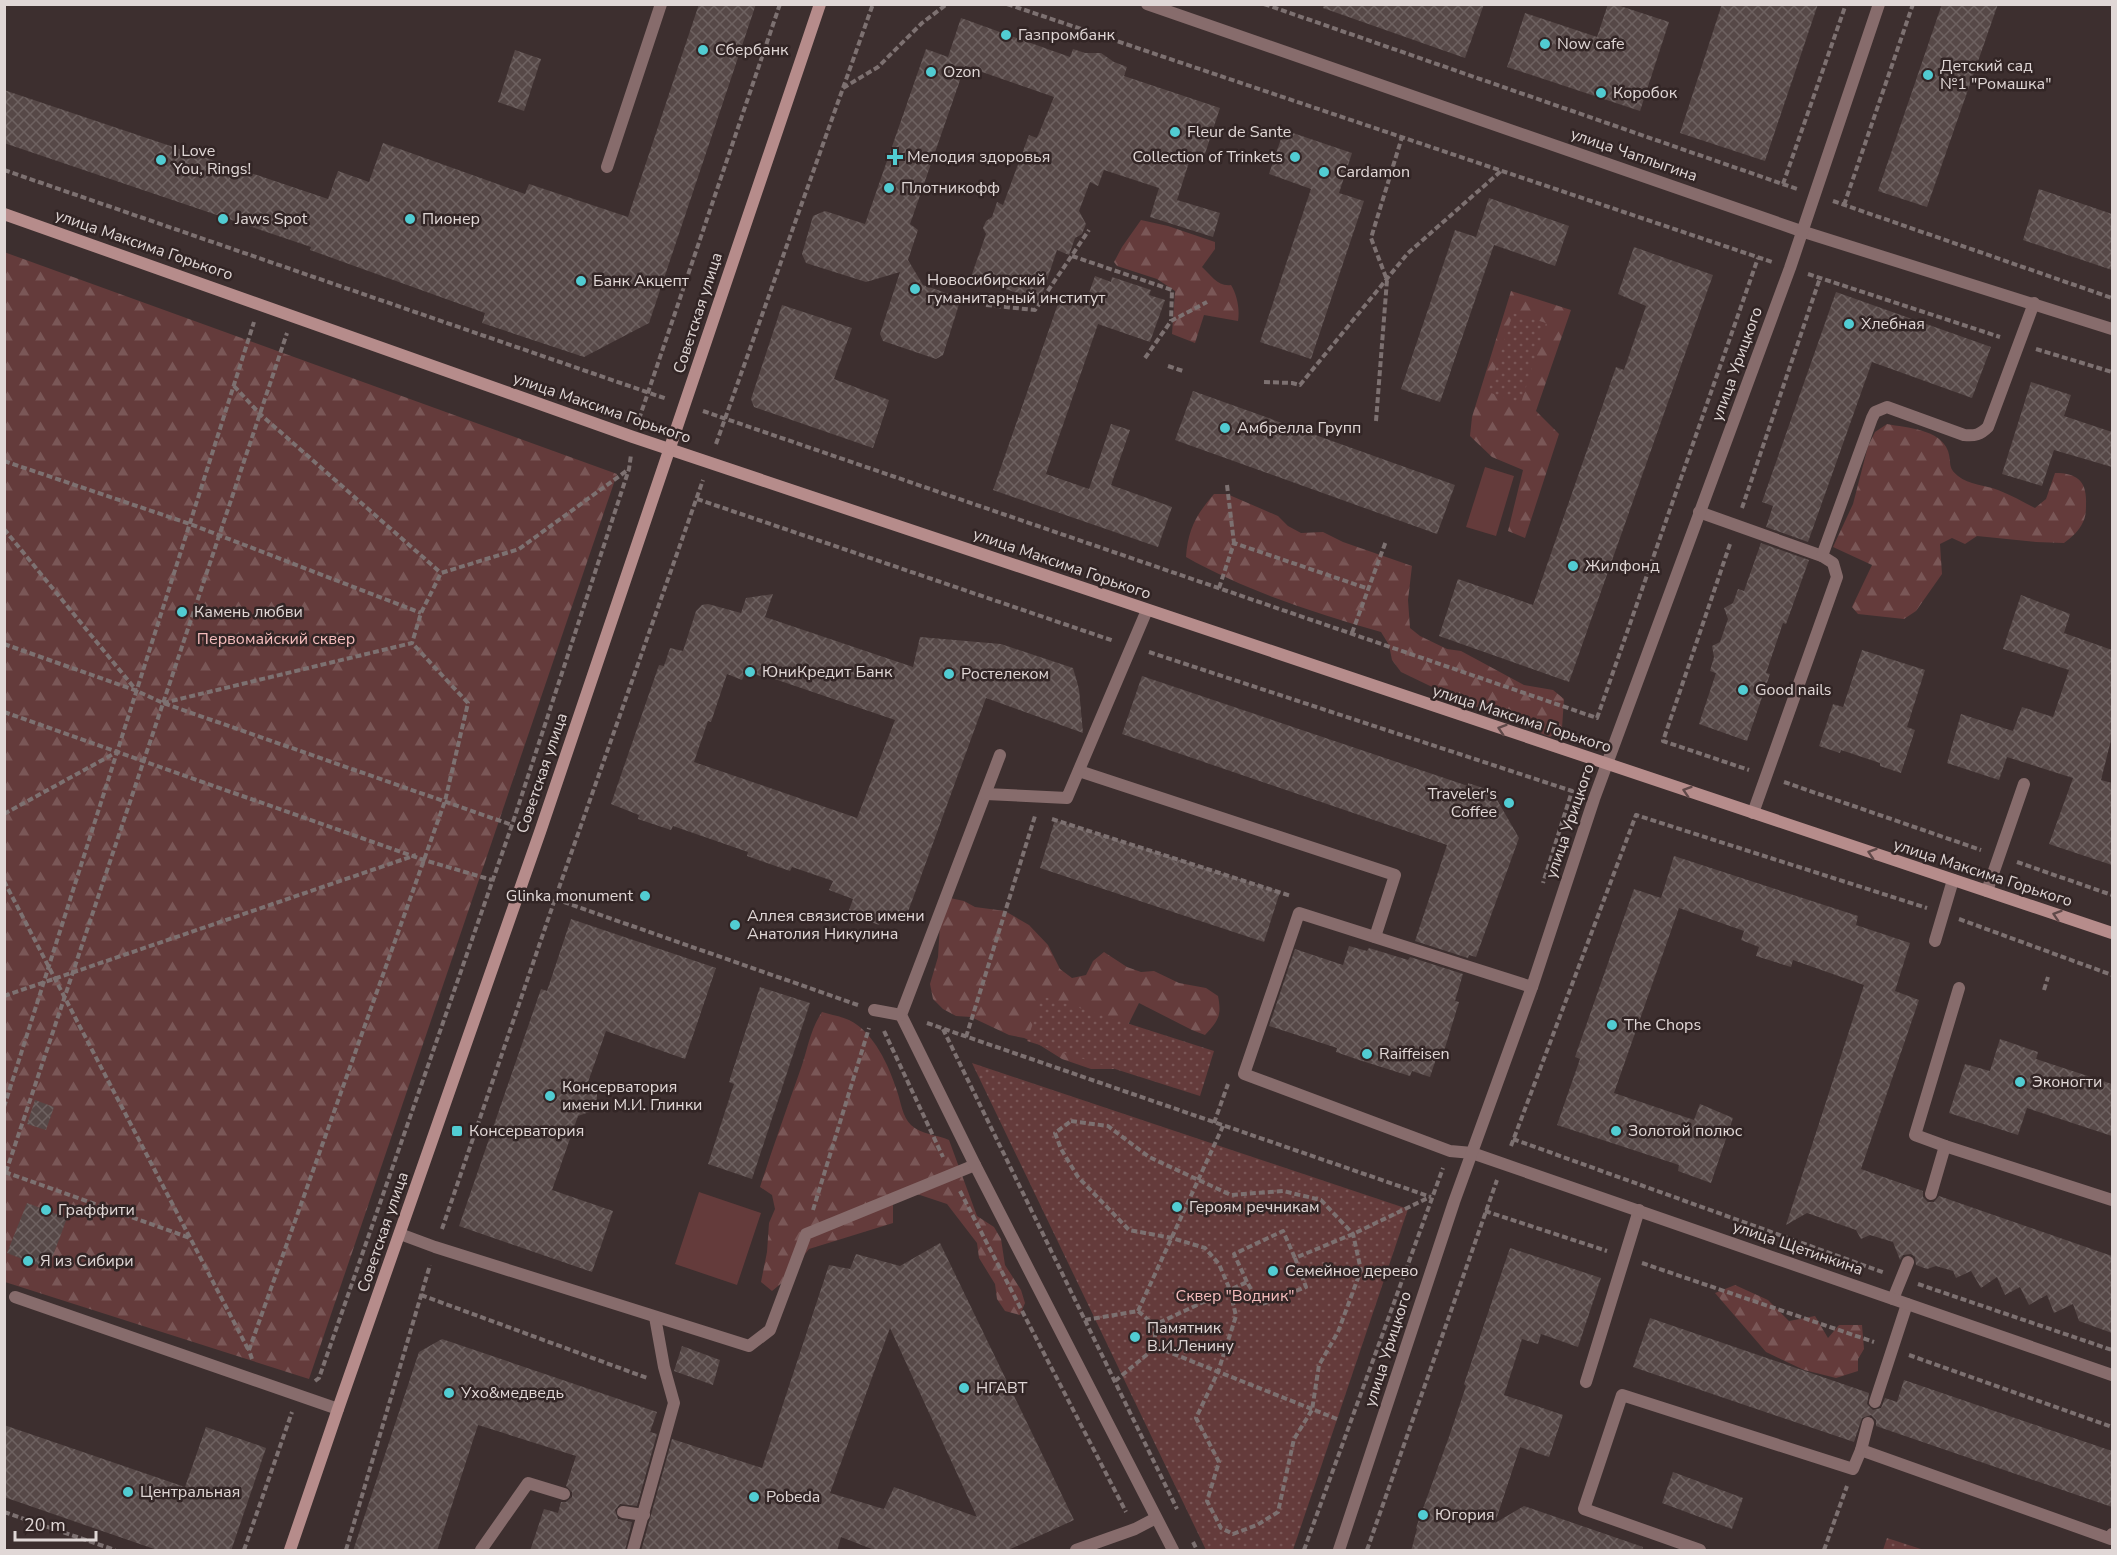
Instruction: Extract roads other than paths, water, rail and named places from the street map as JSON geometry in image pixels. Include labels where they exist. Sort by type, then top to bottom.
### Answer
[{"type":"street","points":[[607,167],[661,4]]},
{"type":"street","name":"Советская улица","points":[[290,1551],[540,832],[820,4]]},
{"type":"street","name":"улица Чаплыгина","points":[[1147,4],[1801,231],[2112,329]]},
{"type":"street","name":"улица Урицкого","points":[[1339,1551],[1472,1153],[1532,987],[1607,764],[1790,268],[1879,4]]},
{"type":"street","name":"улица Максима Горького","points":[[4,214],[709,463],[2112,933]]},
{"type":"street","points":[[1822,556],[1875,412],[1887,407],[1964,435],[1981,434],[1988,427],[2034,303]]},
{"type":"street","points":[[1699,512],[1822,556],[1833,563],[1837,577],[1753,813]]},
{"type":"street","points":[[986,794],[1067,798],[1147,610]]},
{"type":"street","points":[[1000,755],[902,1015],[975,1165],[1173,1551]]},
{"type":"street","points":[[1079,771],[1395,875],[1375,937],[1532,987]]},
{"type":"street","points":[[1987,891],[2024,784]]},
{"type":"street","points":[[1935,941],[1953,880]]},
{"type":"street","name":"улица Щетинкина","points":[[1375,937],[1299,912],[1244,1074],[1450,1151],[1472,1153],[2112,1375]]},
{"type":"street","points":[[1959,988],[1915,1135],[2112,1200]]},
{"type":"street","points":[[874,1011],[902,1015]]},
{"type":"street","points":[[1931,1194],[1945,1146]]},
{"type":"street","points":[[400,1234],[749,1346],[770,1330],[806,1234],[975,1165]]},
{"type":"street","points":[[1586,1382],[1639,1210]]},
{"type":"street","points":[[1893,1299],[1908,1263]]},
{"type":"street","points":[[15,1297],[338,1408]]},
{"type":"street","points":[[1875,1401],[1907,1304]]},
{"type":"street","points":[[633,1551],[674,1403],[664,1367],[655,1317]]},
{"type":"street","points":[[1700,1551],[1584,1509],[1622,1395],[1853,1468],[1861,1450],[1868,1423]]},
{"type":"street","points":[[1861,1450],[2110,1539],[2112,1534]]},
{"type":"street","points":[[482,1551],[528,1483],[564,1494]]},
{"type":"street","points":[[623,1512],[644,1515]]},
{"type":"street","points":[[1077,1551],[1135,1529],[1156,1518]]},
{"type":"place","name":"Газпромбанк","points":[[1006,35]]},
{"type":"place","name":"Now cafe","points":[[1545,44]]},
{"type":"place","name":"Сбербанк","points":[[703,50]]},
{"type":"place","name":"Ozon","points":[[931,72]]},
{"type":"place","name":"Детский сад №1 \"Ромашка\"","points":[[1928,75]]},
{"type":"place","name":"Коробок","points":[[1601,93]]},
{"type":"place","name":"Fleur de Sante","points":[[1175,132]]},
{"type":"place","name":"Мелодия здоровья","points":[[895,157]]},
{"type":"place","name":"Collection of Trinkets","points":[[1295,157]]},
{"type":"place","name":"I Love You, Rings!","points":[[161,160]]},
{"type":"place","name":"Cardamon","points":[[1324,172]]},
{"type":"place","name":"Плотникофф","points":[[889,188]]},
{"type":"place","name":"Jaws Spot","points":[[223,219]]},
{"type":"place","name":"Пионер","points":[[410,219]]},
{"type":"place","name":"Банк Акцепт","points":[[581,281]]},
{"type":"place","name":"Новосибирский гуманитарный институт","points":[[915,289]]},
{"type":"place","name":"Хлебная","points":[[1849,324]]},
{"type":"place","name":"Амбрелла Групп","points":[[1225,428]]},
{"type":"place","name":"Жилфонд","points":[[1573,566]]},
{"type":"place","name":"Камень любви","points":[[182,612]]},
{"type":"place","name":"ЮниКредит Банк","points":[[750,672]]},
{"type":"place","name":"Ростелеком","points":[[949,674]]},
{"type":"place","name":"Good nails","points":[[1743,690]]},
{"type":"place","name":"Traveler's Coffee","points":[[1509,803]]},
{"type":"place","name":"Glinka monument","points":[[645,896]]},
{"type":"place","name":"Аллея связистов имени Анатолия Никулина","points":[[735,925]]},
{"type":"place","name":"The Chops","points":[[1612,1025]]},
{"type":"place","name":"Raiffeisen","points":[[1367,1054]]},
{"type":"place","name":"Эконогти","points":[[2020,1082]]},
{"type":"place","name":"Консерватория имени М.И. Глинки","points":[[550,1096]]},
{"type":"place","name":"Консерватория","points":[[457,1131]]},
{"type":"place","name":"Золотой полюс","points":[[1616,1131]]},
{"type":"place","name":"Героям речникам","points":[[1177,1207]]},
{"type":"place","name":"Граффити","points":[[46,1210]]},
{"type":"place","name":"Я из Сибири","points":[[28,1261]]},
{"type":"place","name":"Семейное дерево","points":[[1273,1271]]},
{"type":"place","name":"Памятник В.И.Ленину","points":[[1135,1337]]},
{"type":"place","name":"НГАВТ","points":[[964,1388]]},
{"type":"place","name":"Ухо&медведь","points":[[449,1393]]},
{"type":"place","name":"Центральная","points":[[128,1492]]},
{"type":"place","name":"Pobeda","points":[[754,1497]]},
{"type":"place","name":"Югория","points":[[1423,1515]]},
{"type":"park label","name":"Первомайский сквер","points":[[276,639]]},
{"type":"park label","name":"Сквер \"Водник\"","points":[[1235,1296]]}]
